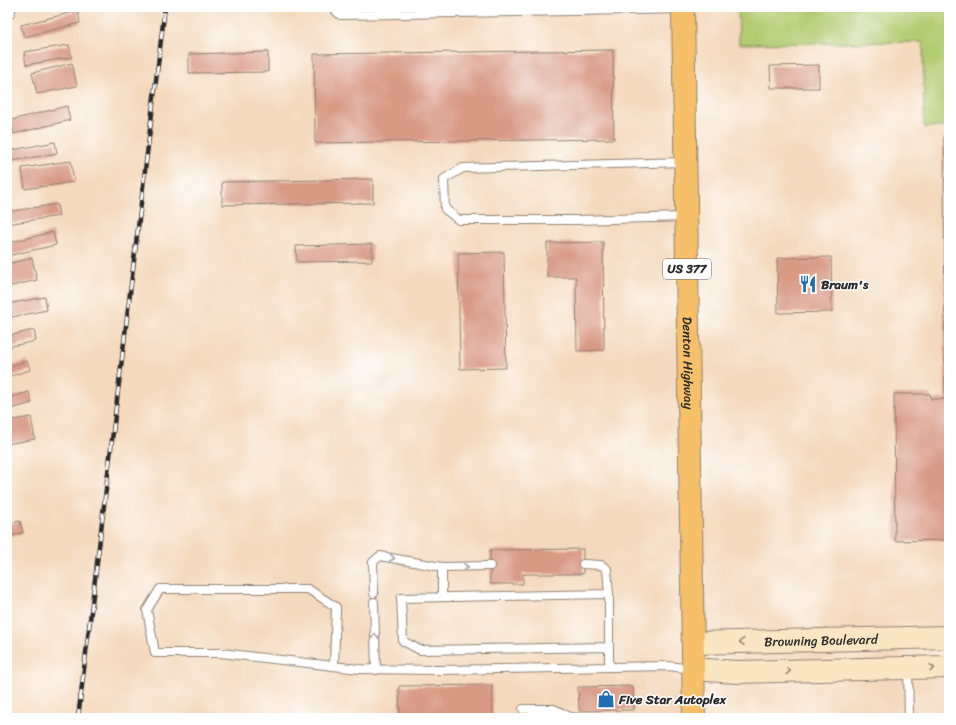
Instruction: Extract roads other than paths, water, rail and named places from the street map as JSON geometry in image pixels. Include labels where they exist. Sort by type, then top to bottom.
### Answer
[{"type":"main road","name":"Denton Highway","points":[[684,8],[694,718]]},
{"type":"street","name":"Browning Boulevard","points":[[693,643],[949,637]]},
{"type":"street","points":[[907,638],[908,668]]},
{"type":"street","points":[[693,669],[736,672],[949,667]]},
{"type":"lane","points":[[332,7],[340,15],[684,8]]},
{"type":"lane","points":[[686,162],[463,168],[444,180],[445,209],[459,220],[577,220],[687,217]]},
{"type":"lane","points":[[374,593],[373,562],[380,556],[442,567],[490,566]]},
{"type":"lane","points":[[583,564],[601,565],[607,569],[609,594],[609,667]]},
{"type":"lane","points":[[442,567],[442,598]]},
{"type":"lane","points":[[334,666],[336,607],[308,589],[160,589],[147,610],[155,653],[221,653],[334,666],[376,670],[668,666],[693,669]]},
{"type":"lane","points":[[609,594],[401,598],[403,641],[420,650],[609,647]]},
{"type":"lane","points":[[374,602],[376,670]]},
{"type":"lane","points":[[908,668],[908,718]]},
{"type":"lane","points":[[523,709],[554,709],[570,718],[581,718]]},
{"type":"railway","points":[[78,718],[165,7]]},
{"type":"place","name":"Braum's","points":[[808,284]]},
{"type":"place","name":"Five Star Autoplex","points":[[606,699]]}]
